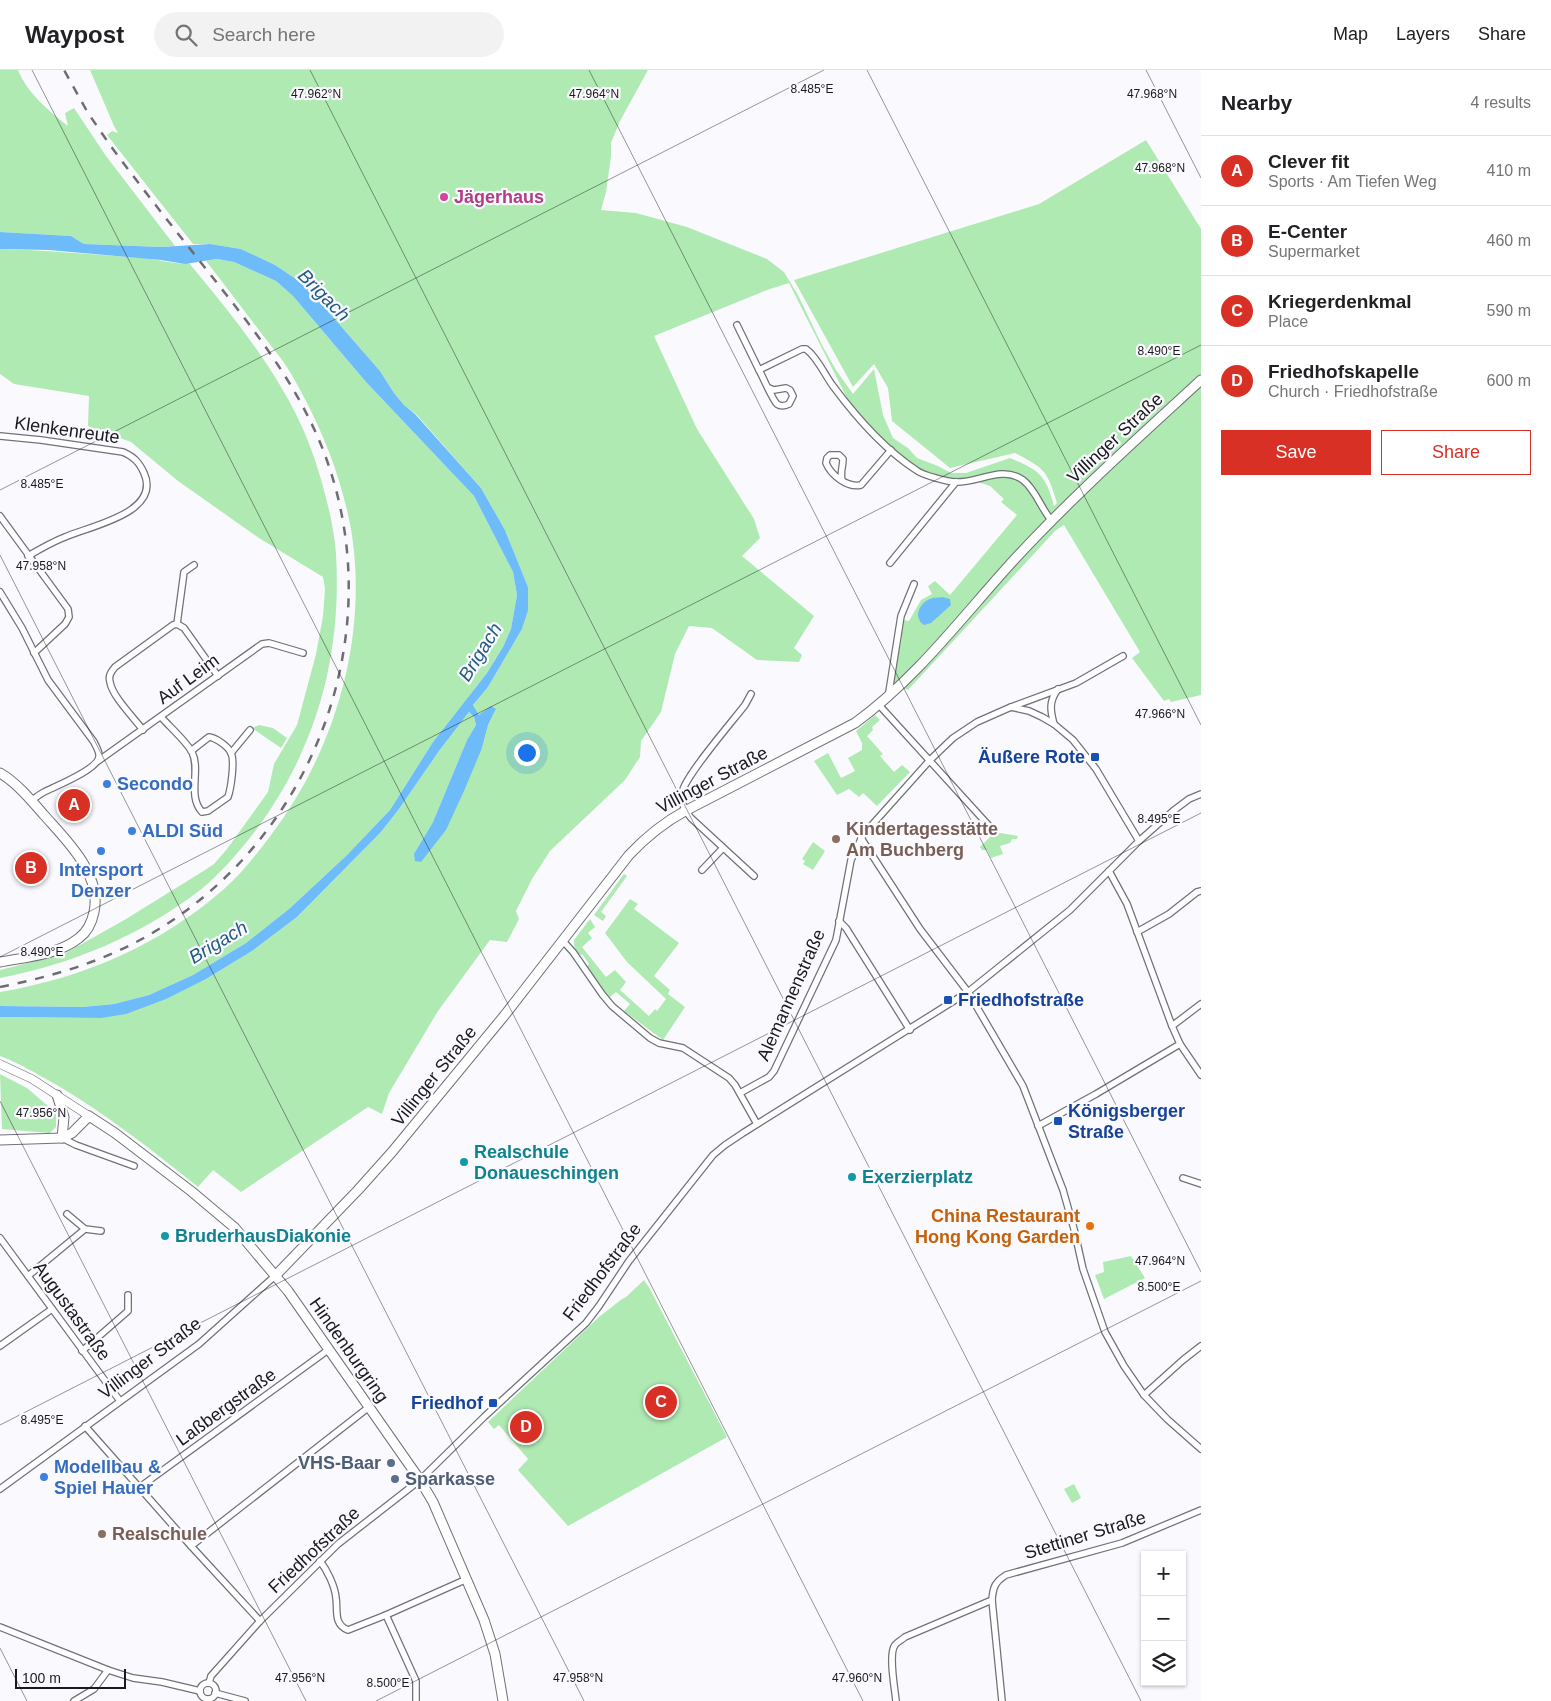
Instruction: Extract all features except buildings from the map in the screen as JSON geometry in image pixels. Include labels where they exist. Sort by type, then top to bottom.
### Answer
[{"type":"main road","name":"Villinger Straße","points":[[276,1275],[351,1198],[392,1152],[504,1016],[629,854],[648,835],[685,811],[855,723],[879,705],[936,647],[1052,521],[1201,380]]},
{"type":"main road","points":[[0,773],[8,777],[72,847],[91,879],[95,892],[95,906],[91,923],[80,938],[46,953],[0,962]]},
{"type":"main road","points":[[56,1095],[64,1117],[62,1138]]},
{"type":"main road","points":[[0,1140],[62,1138],[72,1133],[89,1116]]},
{"type":"main road","name":"Hindenburgring","points":[[89,1116],[191,1191],[235,1228],[276,1275],[420,1480],[433,1502],[484,1620],[495,1654],[503,1701]]},
{"type":"street","points":[[737,325],[769,388]]},
{"type":"street","points":[[759,370],[802,349],[806,349],[815,358],[832,385],[857,416],[891,450],[918,472],[956,482],[996,474],[1016,476],[1030,487],[1046,515],[1052,521]]},
{"type":"street","name":"Klenkenreute","points":[[0,436],[123,452],[139,462],[146,477],[146,490],[139,504],[126,514],[66,536],[28,556]]},
{"type":"street","points":[[842,480],[840,473],[843,459],[839,455],[830,455],[826,462],[829,470],[842,480],[850,485],[861,485],[891,450]]},
{"type":"street","points":[[890,563],[956,482]]},
{"type":"street","points":[[0,516],[68,609],[69,617],[65,624],[34,653]]},
{"type":"street","points":[[177,624],[184,572],[194,564]]},
{"type":"street","points":[[891,694],[889,692],[900,616],[914,584]]},
{"type":"street","points":[[0,592],[22,628],[48,680],[94,742],[99,752],[97,763]]},
{"type":"street","points":[[177,624],[184,628],[218,676]]},
{"type":"street","points":[[143,730],[113,691],[109,680],[110,675],[115,668],[177,624]]},
{"type":"street","name":"Auf Leim","points":[[31,801],[42,793],[68,782],[97,763],[262,644],[269,643],[303,653]]},
{"type":"street","name":"Alemannenstraße","points":[[740,1093],[774,1071],[836,940],[851,860],[861,838],[930,760],[953,738],[977,722],[1086,678],[1123,656]]},
{"type":"street","points":[[1054,724],[1051,701],[1058,689]]},
{"type":"street","points":[[752,694],[684,784],[681,800],[685,811],[754,876]]},
{"type":"street","points":[[879,705],[991,828]]},
{"type":"street","points":[[1011,707],[1029,711],[1054,724],[1073,740],[1090,761],[1130,823],[1139,841]]},
{"type":"street","points":[[161,716],[191,751],[195,761],[194,787],[198,808],[202,812],[228,797],[233,758],[228,748],[212,737],[209,737],[191,751]]},
{"type":"street","points":[[231,753],[250,730]]},
{"type":"street","name":"Friedhofstraße","points":[[209,1683],[211,1676],[260,1621],[320,1561],[338,1544],[420,1480],[484,1417],[586,1323],[628,1261],[713,1155],[725,1145],[968,992],[1070,910],[1139,841],[1174,811],[1201,794]]},
{"type":"street","points":[[861,838],[920,929],[968,992],[1023,1086],[1063,1190],[1094,1304],[1124,1366],[1144,1395],[1166,1419],[1201,1449]]},
{"type":"street","points":[[702,870],[723,848]]},
{"type":"street","points":[[1109,871],[1127,904],[1180,1044],[1201,1076]]},
{"type":"street","points":[[1137,932],[1169,914],[1197,892],[1201,891]]},
{"type":"street","name":"Alemannenstraße","points":[[839,921],[846,928],[910,1030]]},
{"type":"street","points":[[563,941],[612,1006],[650,1038],[659,1043],[683,1048],[729,1078],[758,1124]]},
{"type":"street","points":[[1172,1026],[1201,1004]]},
{"type":"street","points":[[1038,1126],[1180,1044]]},
{"type":"street","points":[[0,1064],[32,1079],[89,1116]]},
{"type":"street","points":[[62,1138],[134,1166]]},
{"type":"street","points":[[1183,1178],[1201,1184]]},
{"type":"street","points":[[67,1214],[85,1229],[100,1232]]},
{"type":"street","points":[[28,1276],[85,1229]]},
{"type":"street","name":"Augustastraße","points":[[0,1238],[120,1401]]},
{"type":"street","name":"Villinger Straße","points":[[0,1489],[199,1344],[276,1275]]},
{"type":"street","points":[[82,1351],[128,1310],[128,1295]]},
{"type":"street","points":[[0,1346],[52,1309]]},
{"type":"street","points":[[1144,1395],[1201,1346]]},
{"type":"street","name":"Laßbergstraße","points":[[140,1487],[328,1350]]},
{"type":"street","points":[[191,1546],[369,1407]]},
{"type":"street","points":[[85,1426],[260,1621]]},
{"type":"street","name":"Stettiner Straße","points":[[1002,1701],[992,1600],[993,1588],[997,1580],[1006,1575],[1122,1543],[1201,1510]]},
{"type":"street","points":[[320,1561],[326,1568],[336,1598],[335,1609],[344,1628],[352,1629],[467,1580]]},
{"type":"street","points":[[896,1701],[892,1658],[896,1644],[905,1638],[992,1600]]},
{"type":"street","points":[[386,1615],[416,1680],[416,1701]]},
{"type":"street","points":[[0,1627],[133,1678],[162,1682],[200,1691]]},
{"type":"street","points":[[74,1701],[94,1689],[108,1670]]},
{"type":"street","points":[[209,1683],[214,1687],[215,1693],[212,1698],[206,1700],[200,1691],[203,1685],[209,1683]]},
{"type":"street","points":[[215,1693],[245,1701]]},
{"type":"green space","points":[[0,70],[18,70],[33,94],[46,108],[68,126],[65,113],[74,108],[106,156],[175,246],[84,244],[71,236],[0,232]]},
{"type":"green space","points":[[90,70],[648,70],[620,121],[611,143],[606,192],[601,210],[636,213],[687,227],[767,259],[784,272],[798,295],[836,370],[853,394],[874,369],[883,415],[893,438],[908,448],[917,458],[951,473],[966,473],[1010,458],[1028,466],[1040,475],[1048,487],[1054,506],[1057,503],[1044,472],[1015,453],[950,468],[892,421],[888,388],[874,364],[853,387],[794,280],[1039,204],[1146,140],[1201,229],[1201,695],[1171,702],[1169,699],[1164,701],[1132,658],[1140,652],[1064,525],[1055,531],[908,690],[892,683],[901,643],[903,620],[909,621],[921,600],[932,594],[928,586],[935,581],[950,595],[1017,515],[1001,502],[1004,499],[990,486],[975,481],[933,481],[887,443],[849,402],[789,283],[767,290],[654,336],[697,429],[754,519],[760,538],[742,556],[814,616],[794,648],[802,655],[799,662],[757,660],[712,628],[689,626],[675,654],[661,712],[641,741],[640,757],[625,780],[550,851],[532,879],[516,911],[519,919],[507,942],[490,940],[438,1011],[389,1093],[382,1114],[368,1107],[241,1192],[213,1170],[198,1187],[111,1120],[55,1084],[0,1056],[0,1017],[101,1018],[206,979],[252,951],[297,917],[381,832],[469,712],[474,717],[476,725],[467,740],[433,822],[414,854],[482,748],[488,725],[496,709],[479,715],[473,705],[488,687],[522,629],[528,611],[528,587],[505,530],[481,488],[416,414],[404,405],[380,371],[305,285],[275,265],[241,249],[210,244],[193,244],[107,135],[112,131],[118,133]]},
{"type":"green space","points":[[0,249],[54,251],[189,263],[222,303],[269,367],[283,389],[306,436],[321,478],[329,510],[335,541],[337,591],[335,628],[329,664],[321,699],[310,733],[277,799],[256,830],[236,854],[199,891],[153,922],[129,935],[53,965],[0,978],[0,970],[64,954],[126,919],[214,864],[227,849],[268,792],[274,764],[297,725],[316,654],[323,616],[325,589],[323,577],[259,538],[178,481],[131,442],[88,426],[89,396],[14,384],[0,374]]},
{"type":"green space","points":[[217,259],[234,262],[276,281],[293,296],[366,382],[474,496],[513,572],[517,595],[511,629],[503,647],[487,673],[433,742],[390,810],[346,856],[289,909],[246,943],[193,975],[149,995],[114,1004],[83,1007],[0,1006],[0,992],[61,978],[119,956],[147,943],[174,927],[224,889],[237,877],[271,835],[292,804],[311,772],[339,701],[348,665],[354,627],[356,590],[353,543],[344,498],[330,453],[305,398],[283,361],[206,261]]},
{"type":"green space","points":[[875,715],[880,720],[872,727],[873,730],[867,736],[883,754],[880,756],[894,772],[902,765],[910,772],[877,806],[863,793],[859,797],[849,789],[837,795],[814,761],[828,753],[841,778],[855,771],[848,758],[862,750],[862,743],[856,731]]},
{"type":"green space","points":[[259,725],[273,728],[287,738],[281,748],[252,728]]},
{"type":"green space","points":[[995,832],[1018,836],[1017,839],[1012,839],[1010,843],[1000,846],[1003,854],[991,858],[987,850],[982,850],[980,847]]},
{"type":"green space","points":[[813,842],[825,851],[813,870],[803,864],[805,861],[802,859]]},
{"type":"green space","points":[[624,874],[627,876],[601,912],[606,916],[603,921],[594,915]]},
{"type":"green space","points":[[630,899],[638,904],[634,909],[679,943],[654,976],[670,990],[668,994],[685,1007],[663,1040],[624,1011],[630,1004],[616,992],[609,998],[586,968],[589,964],[583,955],[578,954],[574,945],[574,940],[590,919],[595,927],[588,933],[592,938],[582,947],[606,977],[615,970],[626,982],[620,990],[649,1016],[655,1009],[657,1011],[666,999],[627,962],[605,933]]},
{"type":"green space","points":[[0,1074],[27,1088],[56,1113],[56,1127],[50,1133],[2,1129]]},
{"type":"green space","points":[[1131,1256],[1145,1278],[1104,1299],[1095,1275],[1104,1272],[1103,1262]]},
{"type":"green space","points":[[644,1280],[727,1437],[568,1526],[518,1470],[528,1459],[499,1425],[494,1429],[488,1422],[599,1317],[626,1297]]},
{"type":"green space","points":[[1074,1484],[1081,1498],[1072,1503],[1064,1489]]},
{"type":"water","points":[[0,232],[71,236],[84,244],[161,247],[210,244],[241,249],[275,265],[305,285],[380,371],[404,405],[415,414],[481,488],[505,530],[528,587],[528,611],[522,629],[488,687],[473,705],[479,715],[491,706],[496,709],[488,725],[482,748],[446,830],[421,862],[415,861],[414,854],[433,822],[467,740],[476,725],[474,717],[469,712],[381,832],[297,917],[252,951],[206,979],[166,999],[126,1014],[101,1018],[0,1017],[0,1006],[83,1007],[114,1004],[149,995],[193,975],[246,943],[289,909],[346,856],[390,810],[433,742],[487,673],[503,647],[511,629],[517,595],[513,572],[474,496],[366,382],[293,296],[276,281],[234,262],[217,259],[185,264],[161,260],[49,250],[0,249]]},
{"type":"water","points":[[942,597],[950,599],[951,605],[931,623],[924,625],[918,615],[920,607],[931,598]]},
{"type":"railway","points":[[0,987],[40,978],[79,966],[117,951],[154,932],[212,890],[260,839],[299,780],[327,716],[344,649],[349,579],[341,509],[319,440],[299,399],[262,342],[110,145],[88,113],[64,70]]},
{"type":"place","name":"Jägerhaus","points":[[444,197]]},
{"type":"place","name":"Äußere Rote","points":[[1095,757]]},
{"type":"place","name":"Secondo","points":[[107,784]]},
{"type":"place","name":"Clever fit","points":[[74,805]]},
{"type":"place","name":"ALDI Süd","points":[[132,831]]},
{"type":"place","name":"Kindertagesstätte Am Buchberg","points":[[836,839]]},
{"type":"place","name":"Intersport Denzer","points":[[101,851]]},
{"type":"place","name":"E-Center","points":[[31,868]]},
{"type":"place","name":"Friedhofstraße","points":[[948,1000]]},
{"type":"place","name":"Königsberger Straße","points":[[1058,1121]]},
{"type":"place","name":"Realschule Donaueschingen","points":[[464,1162]]},
{"type":"place","name":"Exerzierplatz","points":[[852,1177]]},
{"type":"place","name":"China Restaurant Hong Kong Garden","points":[[1090,1226]]},
{"type":"place","name":"BruderhausDiakonie","points":[[165,1236]]},
{"type":"place","name":"Kriegerdenkmal","points":[[661,1402]]},
{"type":"place","name":"Friedhof","points":[[493,1403]]},
{"type":"place","name":"Friedhofskapelle","points":[[526,1427]]},
{"type":"place","name":"VHS-Baar","points":[[391,1463]]},
{"type":"place","name":"Modellbau & Spiel Hauer","points":[[44,1477]]},
{"type":"place","name":"Sparkasse","points":[[395,1479]]},
{"type":"place","name":"Realschule","points":[[102,1534]]},
{"type":"water label","name":"Brigach","points":[[324,295]]},
{"type":"water label","name":"Brigach","points":[[480,652]]},
{"type":"water label","name":"Brigach","points":[[218,942]]}]
